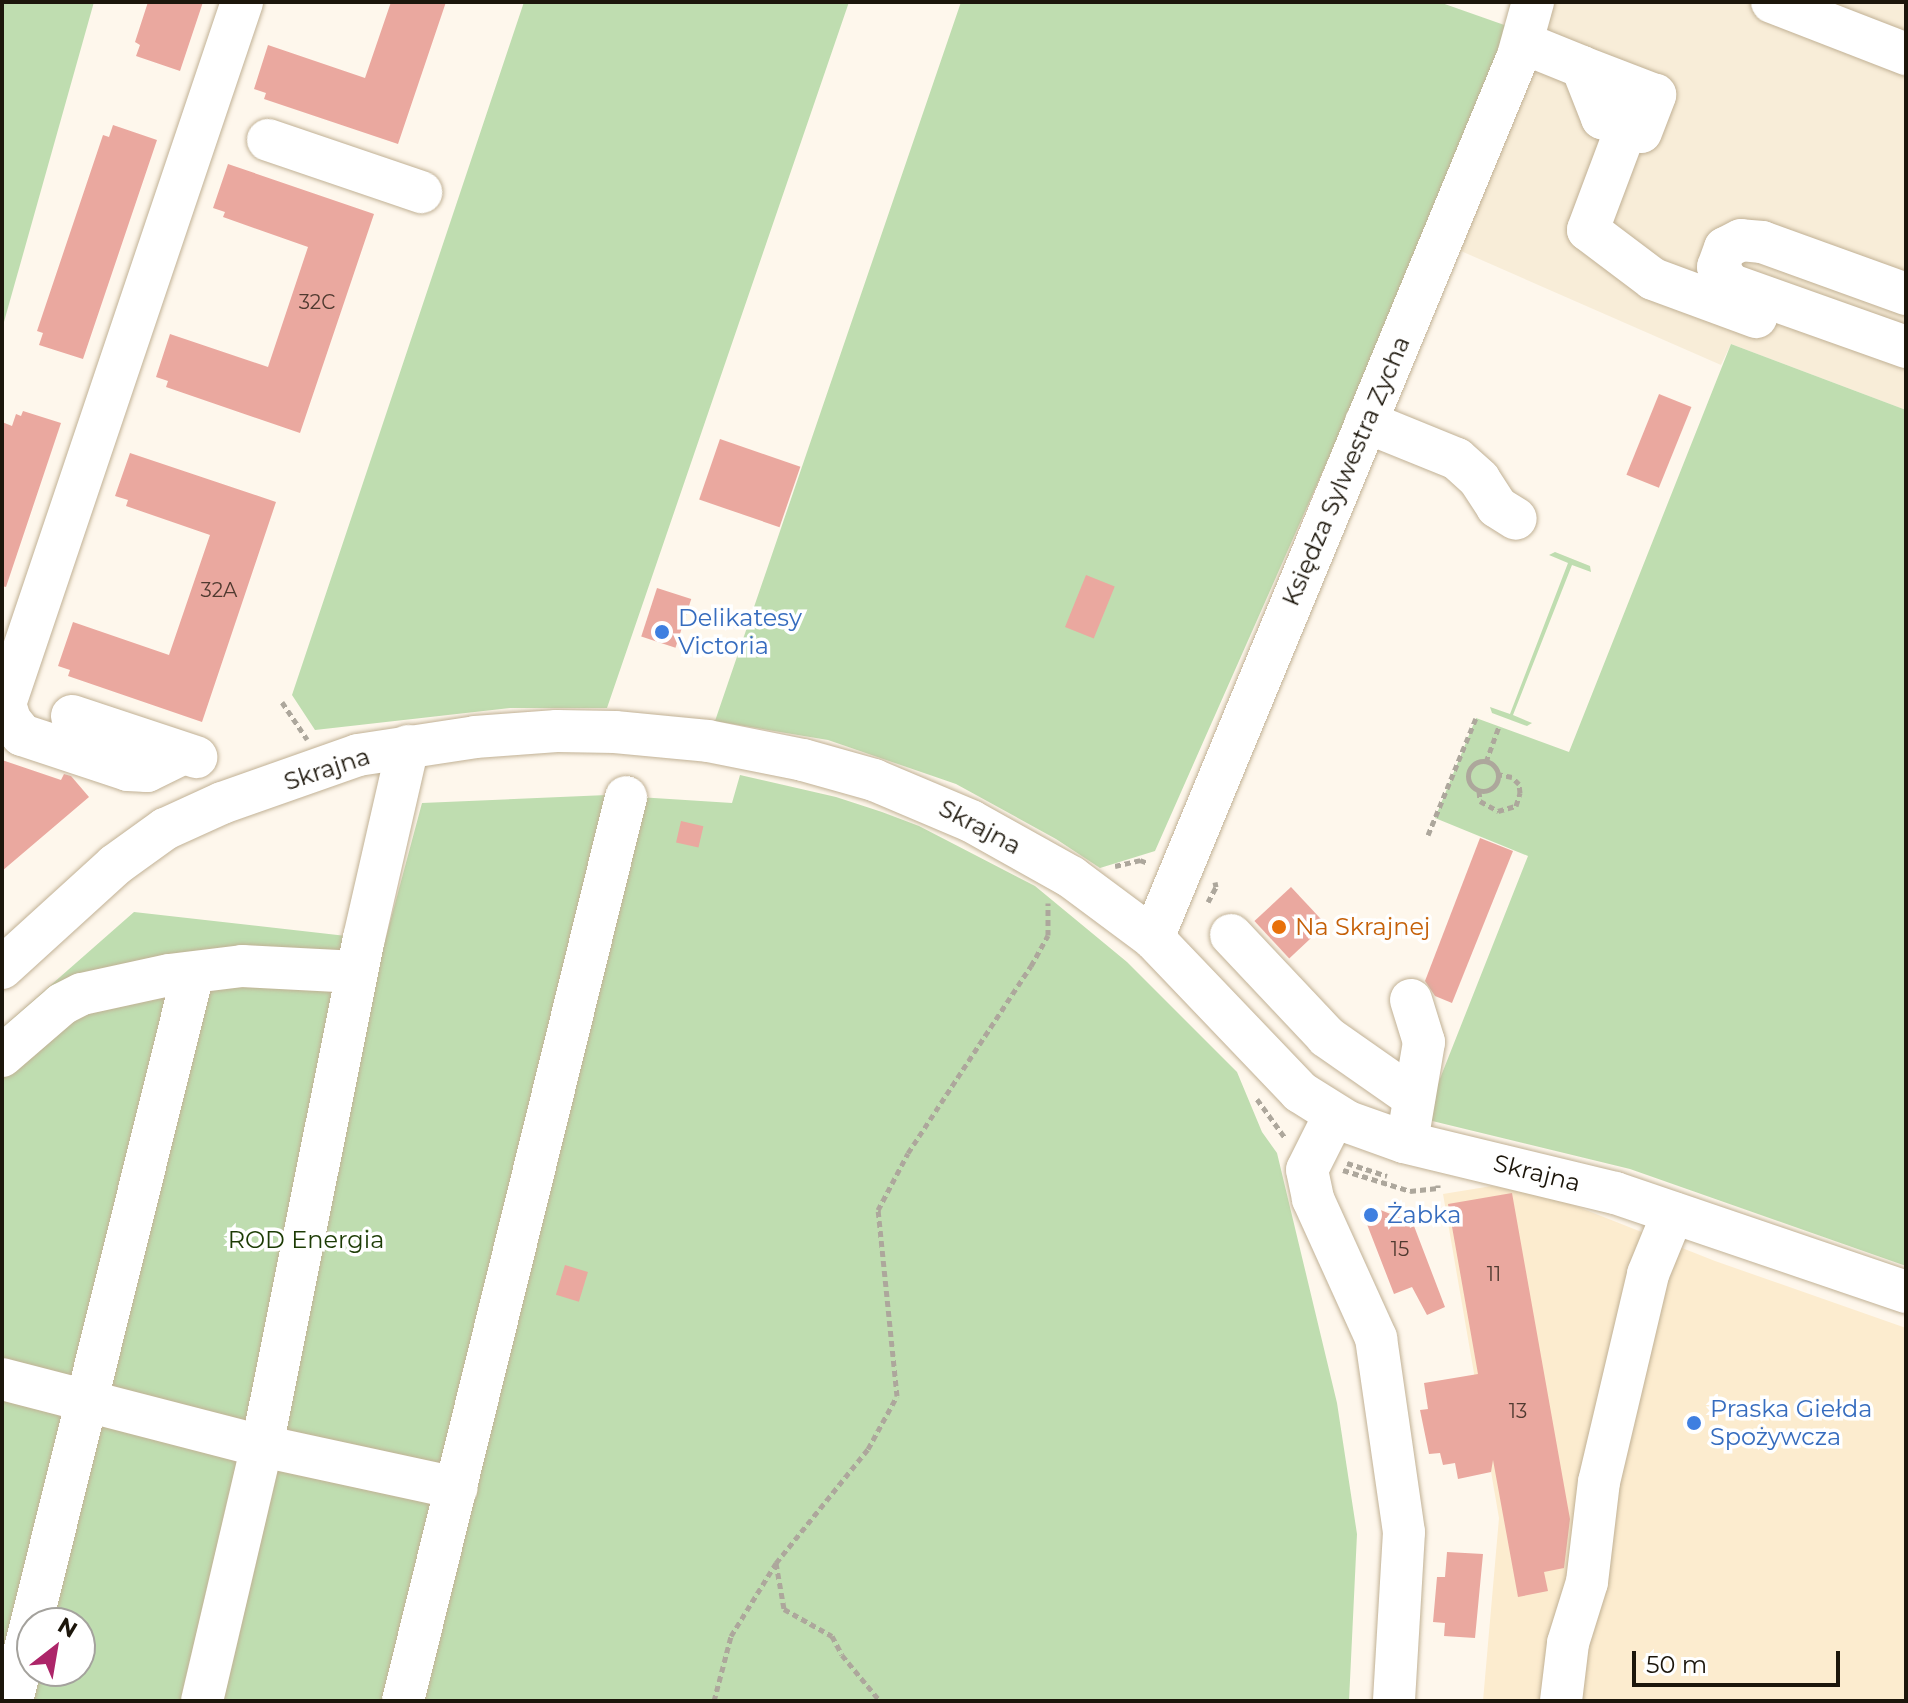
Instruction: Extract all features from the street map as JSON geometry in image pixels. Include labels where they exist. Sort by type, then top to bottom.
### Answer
[{"type":"street","points":[[72,716],[196,757],[147,771],[128,770],[22,735],[10,720],[5,704],[242,2]]},
{"type":"street","name":"Księdza Sylwestra Zycha","points":[[1153,938],[1523,43],[1533,2]]},
{"type":"street","points":[[1772,2],[1906,54]]},
{"type":"street","points":[[1523,43],[1582,67],[1602,118],[1627,126],[1588,230],[1653,279],[1821,341],[1846,345],[1865,332]]},
{"type":"street","points":[[268,140],[421,192]]},
{"type":"street","points":[[1906,294],[1762,242],[1741,240],[1725,248],[1718,267],[1729,284],[1906,347]]},
{"type":"street","points":[[1366,422],[1457,459],[1479,479],[1497,507],[1516,519]]},
{"type":"street","name":"Skrajna","points":[[2,968],[115,865],[165,829],[222,803],[358,755],[522,733],[615,732],[708,741],[803,760],[874,780],[971,821],[1071,877],[1153,938],[1300,1092],[1409,1168],[1555,1177],[1673,1213],[1906,1292]]},
{"type":"street","points":[[202,1701],[262,1446],[357,972],[408,746]]},
{"type":"street","points":[[403,1701],[626,797]]},
{"type":"street","points":[[1221,924],[1327,1037],[1414,1098]]},
{"type":"street","points":[[2,1056],[62,1004],[82,994],[242,966],[357,972]]},
{"type":"street","points":[[12,1701],[193,973]]},
{"type":"street","points":[[1409,1168],[1414,1098],[1424,1042],[1411,1000]]},
{"type":"street","points":[[1334,1116],[1307,1170],[1313,1199],[1376,1338],[1403,1516],[1394,1701]]},
{"type":"street","points":[[1561,1701],[1568,1643],[1587,1582],[1599,1482],[1648,1274],[1673,1213]]},
{"type":"street","points":[[2,1379],[262,1446],[457,1488]]},
{"type":"path","points":[[1428,835],[1476,718]]},
{"type":"path","points":[[1486,762],[1499,727]]},
{"type":"path","points":[[1486,762],[1493,764],[1498,774],[1493,787],[1479,791],[1471,787],[1467,773],[1473,764],[1486,762]]},
{"type":"path","points":[[1479,791],[1480,801],[1498,811],[1516,806],[1519,784],[1512,777],[1498,774]]},
{"type":"path","points":[[1205,887],[1221,924]]},
{"type":"path","points":[[714,1701],[731,1636],[776,1563],[868,1449],[897,1396],[878,1210],[908,1153],[1043,945],[1048,935],[1048,888]]},
{"type":"path","points":[[1263,1094],[1298,1142],[1314,1152],[1409,1168],[1450,1179]]},
{"type":"path","points":[[776,1563],[784,1609],[832,1636],[842,1655],[880,1701]]},
{"type":"shaded area","points":[[1537,2],[1906,2],[1906,410],[1731,344],[1721,365],[1445,244]]},
{"type":"shaded area","name":"Praska Giełda Spożywcza","points":[[1492,1186],[1553,1197],[1715,1261],[1906,1328],[1906,1701],[1483,1701],[1499,1518],[1443,1194]]},
{"type":"green space","points":[[2,2],[94,2],[2,329]]},
{"type":"green space","points":[[524,2],[849,2],[607,708],[510,708],[315,730],[292,695]]},
{"type":"green space","points":[[961,2],[1439,2],[1510,27],[1413,267],[1155,851],[1100,868],[1056,839],[956,784],[828,740],[715,721]]},
{"type":"green space","points":[[1731,344],[1906,410],[1906,1266],[1630,1169],[1424,1119],[1528,856],[1435,818],[1476,718],[1569,752]]},
{"type":"green space","points":[[1555,552],[1590,566],[1591,572],[1572,565],[1513,715],[1532,723],[1527,726],[1492,713],[1490,707],[1510,714],[1568,563],[1549,555]]},
{"type":"green space","name":"ROD Energia","points":[[740,775],[836,797],[919,826],[1035,886],[1127,962],[1237,1072],[1262,1132],[1277,1153],[1337,1403],[1357,1534],[1349,1701],[2,1701],[2,1028],[134,912],[364,938],[373,944],[385,941],[422,803],[607,795],[732,803]]},
{"type":"building","points":[[148,2],[203,2],[180,71],[136,56],[140,45],[135,42]]},
{"type":"building","points":[[391,2],[446,2],[398,144],[264,99],[266,93],[254,89],[268,45],[365,78]]},
{"type":"building","points":[[113,125],[157,140],[83,359],[39,345],[43,333],[37,331],[103,135],[109,137]]},
{"type":"building","points":[[228,164],[374,214],[300,433],[166,387],[168,381],[156,377],[170,334],[268,367],[308,247],[223,217],[225,212],[213,208]]},
{"type":"building","points":[[1659,394],[1691,407],[1659,488],[1626,475]]},
{"type":"building","points":[[23,411],[61,423],[6,587],[2,586],[2,422],[12,426],[16,414],[21,416]]},
{"type":"building","points":[[720,439],[800,467],[780,527],[699,500]]},
{"type":"building","points":[[130,453],[276,502],[202,722],[68,676],[70,670],[58,666],[73,622],[169,655],[210,535],[126,506],[128,500],[115,496]]},
{"type":"building","points":[[1086,575],[1115,587],[1094,639],[1065,627]]},
{"type":"building","points":[[657,588],[691,599],[675,648],[641,637]]},
{"type":"building","points":[[2,760],[61,780],[64,774],[71,776],[89,797],[2,871]]},
{"type":"building","points":[[681,821],[703,826],[698,848],[676,842]]},
{"type":"building","points":[[1480,838],[1513,851],[1452,1003],[1435,996],[1425,981]]},
{"type":"building","points":[[1291,887],[1326,924],[1289,958],[1254,921]]},
{"type":"building","points":[[1512,1193],[1570,1519],[1564,1568],[1544,1572],[1548,1591],[1518,1597],[1493,1460],[1491,1472],[1458,1479],[1455,1463],[1443,1465],[1440,1453],[1429,1454],[1420,1410],[1428,1409],[1424,1383],[1478,1374],[1448,1204]]},
{"type":"building","points":[[1378,1209],[1408,1221],[1410,1228],[1414,1226],[1445,1307],[1427,1315],[1412,1287],[1394,1294],[1363,1214]]},
{"type":"building","points":[[565,1265],[588,1272],[579,1302],[556,1295]]},
{"type":"building","points":[[1447,1552],[1483,1554],[1475,1638],[1444,1636],[1445,1623],[1433,1622],[1437,1577],[1445,1577]]},
{"type":"place","name":"Delikatesy Victoria","points":[[662,632]]},
{"type":"place","name":"Na Skrajnej","points":[[1279,927]]},
{"type":"place","name":"Żabka","points":[[1371,1215]]},
{"type":"place","name":"Praska Giełda Spożywcza","points":[[1694,1423]]}]
